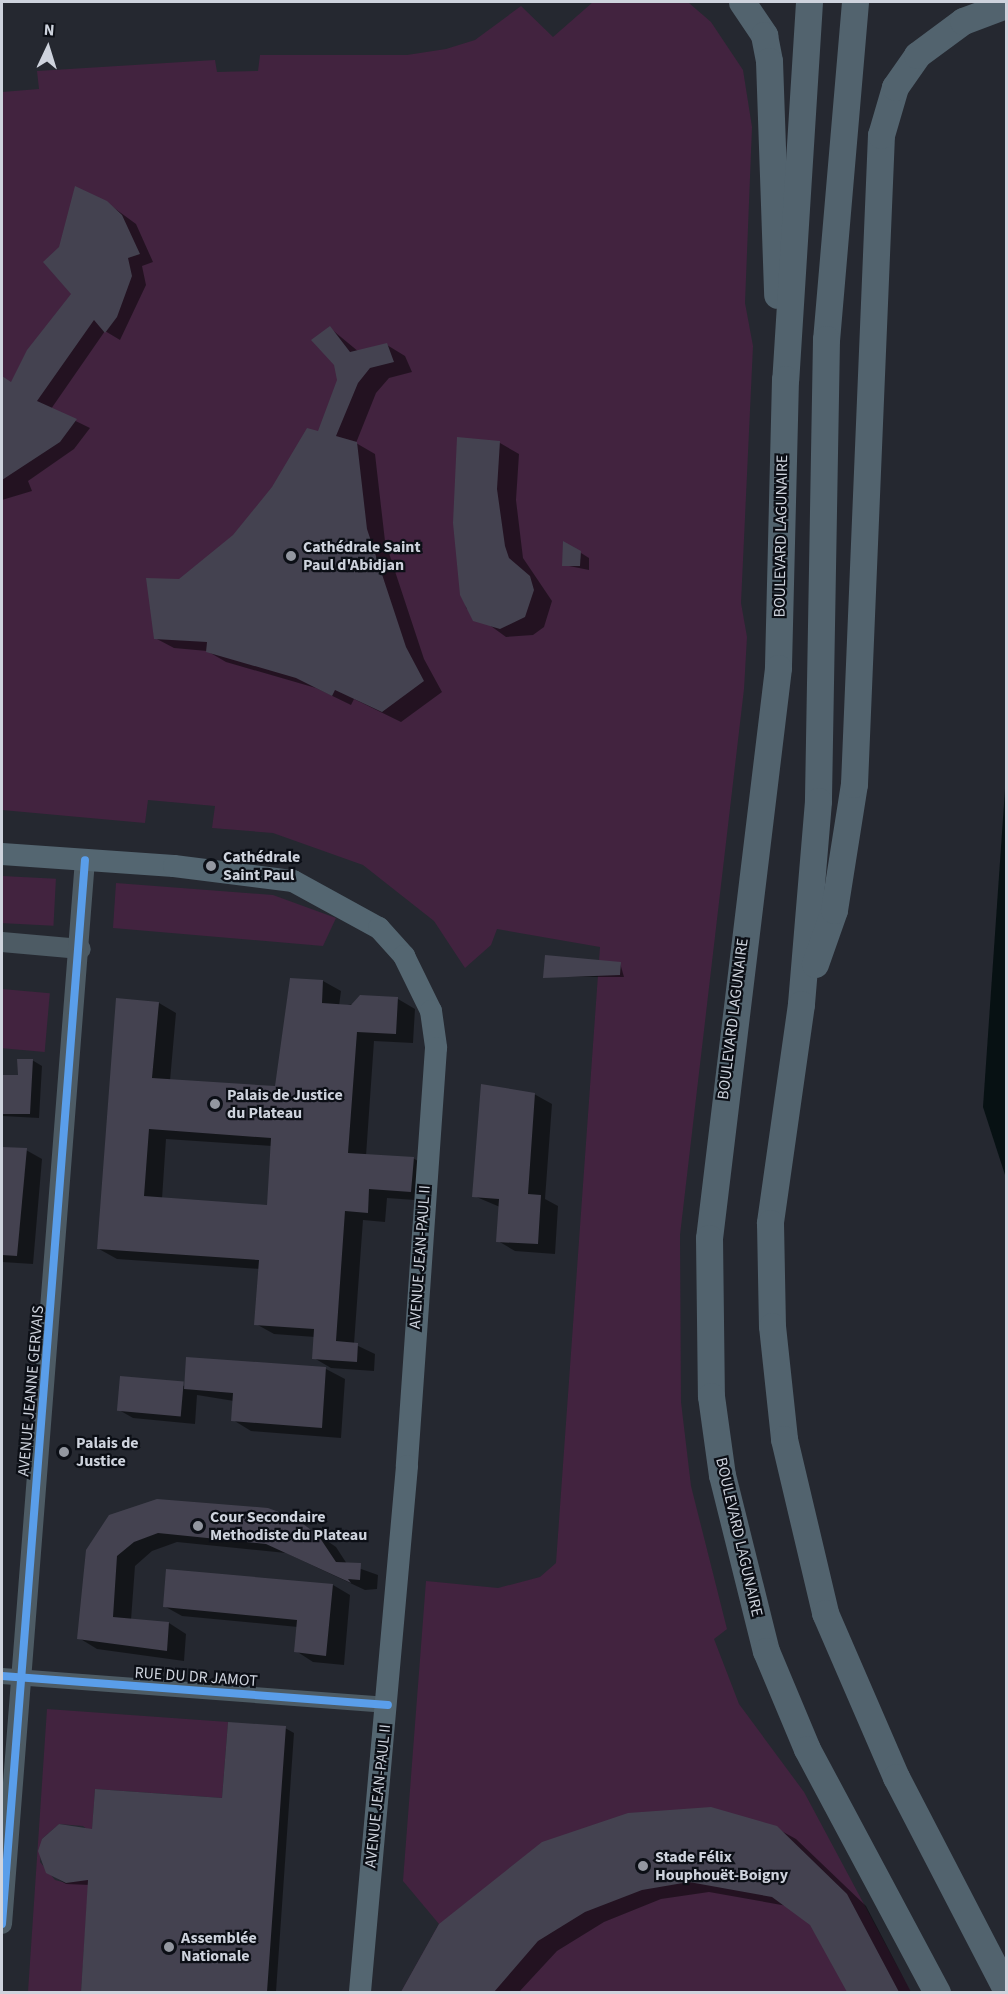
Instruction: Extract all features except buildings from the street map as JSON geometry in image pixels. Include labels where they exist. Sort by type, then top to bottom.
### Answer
[{"type":"highway","points":[[742,2],[764,35],[769,61],[773,262],[785,379]]},
{"type":"highway","name":"BOULEVARD LAGUNAIRE","points":[[809,2],[785,379],[778,668],[709,1238],[711,1396],[722,1475],[766,1651],[807,1749],[937,1992]]},
{"type":"highway","points":[[855,2],[826,339],[818,801],[801,1004],[770,1223],[771,1326],[784,1439],[825,1612],[896,1777],[1006,1989]]},
{"type":"highway","points":[[801,1004],[834,910],[854,784],[864,644],[877,173],[895,87],[932,41],[963,21],[1006,5]]},
{"type":"main road","name":"AVENUE JEAN-PAUL II","points":[[2,854],[293,881],[379,928],[409,965],[431,1011],[436,1048],[388,1704],[360,1992]]},
{"type":"street","name":"AVENUE JEANNE GERVAIS","points":[[2,1924],[81,949],[85,860]]},
{"type":"street","points":[[2,942],[81,949]]},
{"type":"street","name":"RUE DU DR JAMOT","points":[[2,1676],[388,1704]]},
{"type":"shaded area","points":[[593,2],[689,3],[711,22],[743,70],[752,127],[745,303],[753,346],[741,603],[747,637],[744,689],[680,1235],[681,1402],[691,1486],[727,1629],[714,1639],[739,1704],[804,1792],[911,1992],[401,1992],[439,1924],[403,1881],[426,1581],[498,1588],[540,1577],[556,1563],[600,947],[497,929],[491,945],[465,968],[434,921],[363,865],[273,833],[212,828],[215,806],[148,800],[145,823],[2,810],[2,92],[39,89],[37,71],[215,60],[217,72],[258,71],[260,55],[407,55],[446,49],[475,40],[521,6],[553,37]]},
{"type":"shaded area","points":[[1006,775],[1006,1178],[983,1107]]},
{"type":"shaded area","points":[[2,876],[56,879],[53,926],[2,923]]},
{"type":"shaded area","points":[[116,883],[273,895],[336,918],[323,946],[113,928]]},
{"type":"shaded area","points":[[2,989],[50,993],[45,1052],[2,1048]]},
{"type":"shaded area","points":[[47,1709],[228,1722],[222,1798],[95,1789],[92,1833],[83,1826],[59,1824],[42,1839],[40,1862],[55,1880],[66,1883],[89,1876],[81,1992],[28,1992]]},
{"type":"cycle path","points":[[2,1924],[85,860]]},
{"type":"cycle path","points":[[2,1676],[388,1705]]},
{"type":"place","name":"Cathédrale Saint Paul d'Abidjan","points":[[291,556]]},
{"type":"place","name":"Cathédrale Saint Paul","points":[[211,866]]},
{"type":"place","name":"Palais de Justice du Plateau","points":[[215,1104]]},
{"type":"place","name":"Palais de Justice","points":[[64,1452]]},
{"type":"place","name":"Cour Secondaire Methodiste du Plateau","points":[[198,1526]]},
{"type":"place","name":"Stade Félix Houphouët-Boigny","points":[[643,1866]]},
{"type":"place","name":"Assemblée Nationale","points":[[169,1947]]}]
